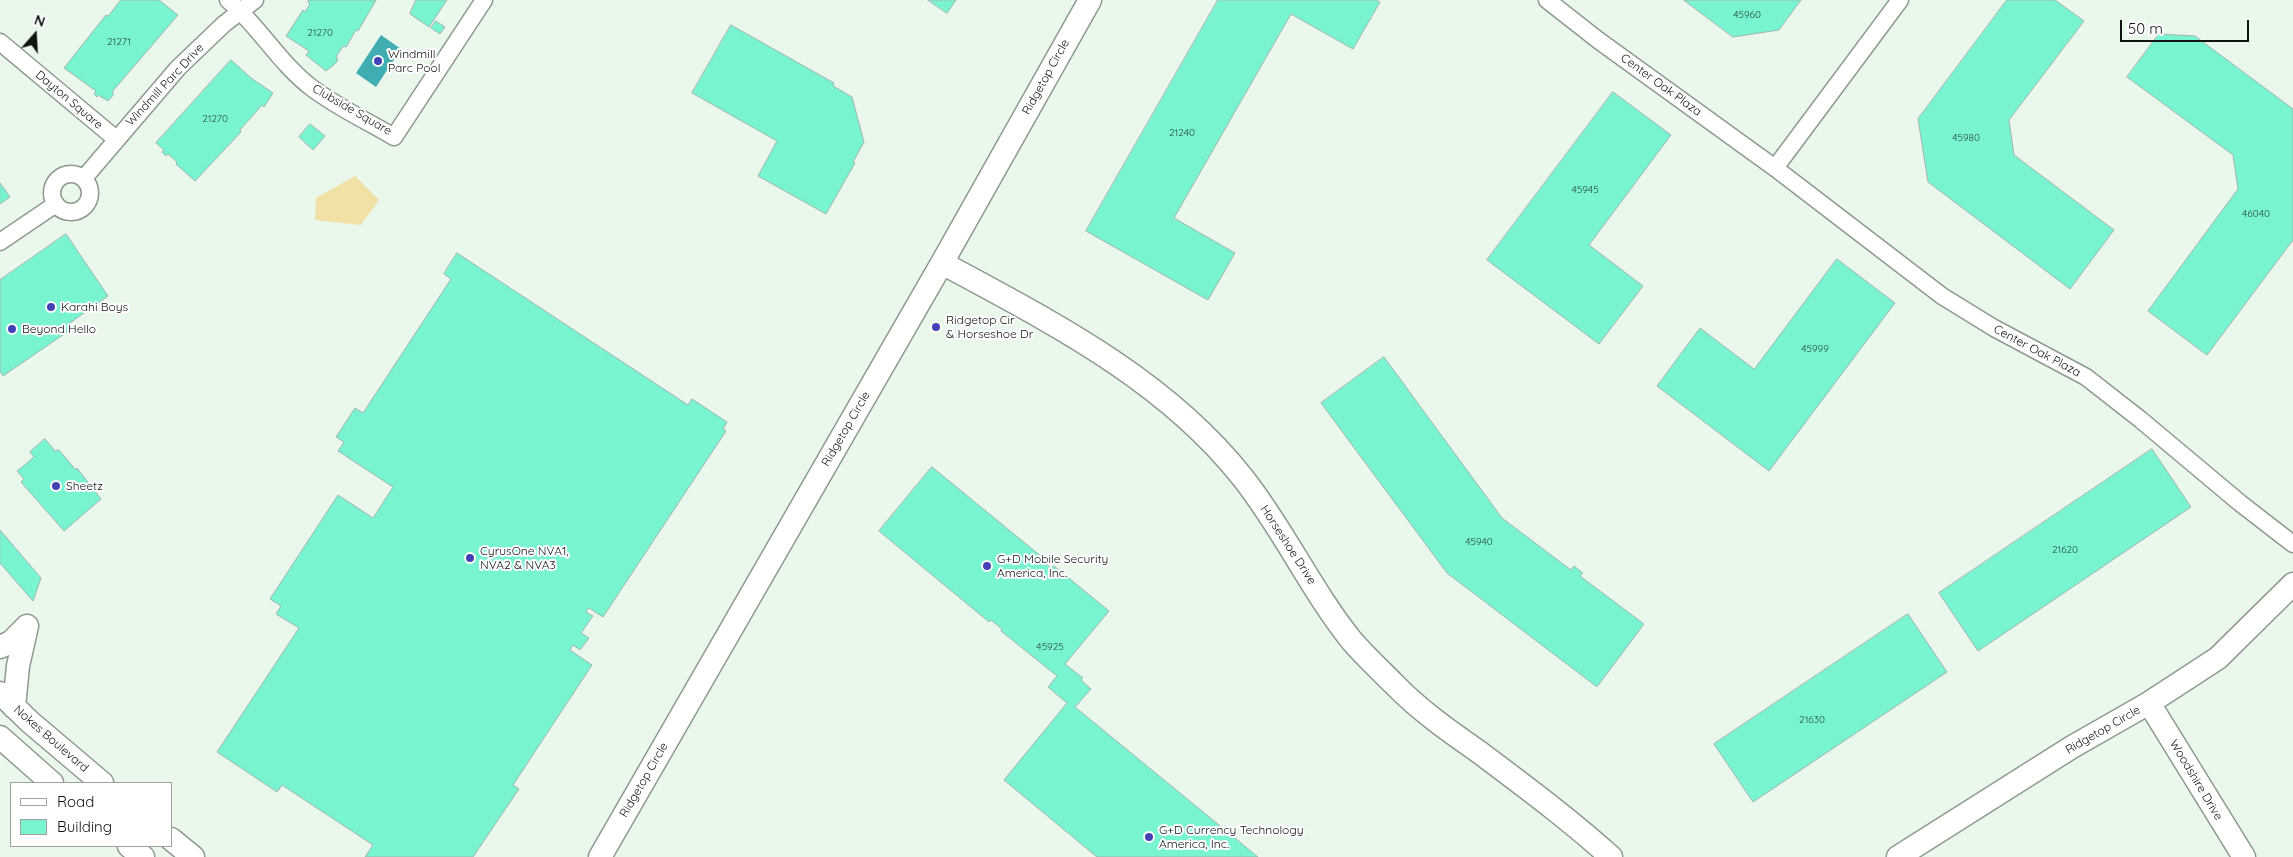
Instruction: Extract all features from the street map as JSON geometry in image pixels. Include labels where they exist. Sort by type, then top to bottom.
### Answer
[{"type":"street","points":[[228,0],[241,11]]},
{"type":"street","name":"Windmill Parc Drive","points":[[84,178],[178,68],[224,24],[255,0]]},
{"type":"street","name":"Clubside Square","points":[[241,11],[276,55],[312,88],[394,137],[484,0]]},
{"type":"street","name":"Ridgetop Circle","points":[[600,857],[942,263],[1090,0]]},
{"type":"street","name":"Center Oak Plaza","points":[[1547,0],[1598,40],[1775,168],[1942,296],[1994,328],[2086,377],[2293,544]]},
{"type":"street","points":[[1775,168],[1900,0]]},
{"type":"street","name":"Dayton Square","points":[[0,42],[116,139]]},
{"type":"street","points":[[72,174],[84,178],[90,188],[90,195],[86,206],[76,212],[70,212],[56,204],[52,193],[56,181],[60,177],[72,174]]},
{"type":"street","points":[[0,242],[56,204]]},
{"type":"street","name":"Horseshoe Drive","points":[[942,263],[1095,349],[1146,383],[1177,410],[1218,450],[1243,478],[1353,641],[1395,685],[1421,709],[1543,800],[1611,857]]},
{"type":"street","name":"Ridgetop Circle","points":[[1898,857],[2072,747],[2149,702],[2218,658],[2293,584]]},
{"type":"street","points":[[0,647],[11,642],[27,626],[18,666],[7,700]]},
{"type":"street","name":"Nokes Boulevard","points":[[7,700],[101,782]]},
{"type":"street","name":"Woodshire Drive","points":[[2149,702],[2244,857]]},
{"type":"street","points":[[0,737],[51,782]]},
{"type":"street","points":[[172,840],[193,857]]},
{"type":"street","points":[[130,847],[143,857]]},
{"type":"shaded area","points":[[355,176],[379,200],[361,225],[315,220],[316,198]]},
{"type":"water","name":"Windmill Parc Pool","points":[[381,35],[401,49],[376,87],[356,73]]},
{"type":"building","points":[[121,0],[159,0],[178,15],[112,92],[114,94],[108,101],[98,95],[97,97],[94,94],[96,91],[64,68],[106,15],[108,16]]},
{"type":"building","points":[[309,0],[376,0],[358,31],[356,30],[346,47],[343,46],[336,57],[338,59],[336,63],[326,71],[306,55],[309,51],[286,36],[303,10],[305,12],[310,4]]},
{"type":"building","points":[[416,0],[447,0],[429,27],[410,14]]},
{"type":"building","points":[[928,0],[956,0],[947,13]]},
{"type":"building","points":[[1218,0],[1376,0],[1380,2],[1353,49],[1291,14],[1174,218],[1235,253],[1208,300],[1086,231]]},
{"type":"building","points":[[1684,0],[1801,0],[1779,30],[1733,37]]},
{"type":"building","points":[[2007,0],[2055,0],[2084,21],[2009,120],[2014,155],[2114,230],[2070,289],[1928,182],[1918,119]]},
{"type":"building","points":[[436,21],[445,27],[440,34],[431,28]]},
{"type":"building","points":[[731,25],[834,83],[833,86],[852,97],[864,142],[853,162],[855,163],[826,214],[758,176],[777,141],[692,93]]},
{"type":"building","points":[[2159,34],[2195,36],[2293,109],[2293,240],[2207,355],[2148,311],[2238,189],[2233,155],[2127,77]]},
{"type":"building","points":[[231,60],[251,78],[273,93],[264,107],[262,105],[240,130],[241,132],[195,181],[168,154],[166,156],[162,152],[164,150],[156,143]]},
{"type":"building","points":[[1613,92],[1671,135],[1589,245],[1643,286],[1599,344],[1487,260]]},
{"type":"building","points":[[310,124],[325,136],[313,150],[299,137]]},
{"type":"building","points":[[0,183],[10,197],[0,204]]},
{"type":"building","points":[[66,234],[108,296],[70,323],[73,328],[3,376],[0,371],[0,280]]},
{"type":"building","name":"CyrusOne NVA1, NVA2 & NVA3","points":[[457,253],[688,405],[692,399],[727,422],[723,429],[726,431],[603,617],[589,608],[586,612],[593,616],[581,633],[589,638],[580,650],[573,645],[570,650],[592,665],[513,785],[519,789],[473,857],[365,857],[373,845],[282,785],[277,792],[217,752],[299,628],[276,614],[281,606],[270,599],[338,495],[373,518],[393,487],[338,451],[344,442],[336,437],[355,408],[363,413],[451,279],[444,274]]},
{"type":"building","points":[[1837,259],[1895,303],[1769,471],[1657,386],[1700,328],[1754,369]]},
{"type":"building","points":[[1384,357],[1502,518],[1571,570],[1574,566],[1583,573],[1580,576],[1644,624],[1597,687],[1447,573],[1321,403]]},
{"type":"building","name":"Sheetz","points":[[45,439],[56,452],[58,449],[76,470],[77,468],[101,499],[64,531],[21,482],[24,479],[17,471],[34,457],[30,452]]},
{"type":"building","points":[[2152,449],[2191,507],[1978,651],[1939,593]]},
{"type":"building","points":[[932,467],[1042,557],[1040,559],[1051,568],[1054,566],[1109,611],[1065,664],[1083,678],[1081,680],[1091,689],[1075,707],[1258,857],[1097,857],[1004,780],[1067,703],[1048,687],[1057,676],[1001,631],[1002,629],[991,620],[989,622],[879,531]]},
{"type":"building","points":[[0,530],[41,578],[33,601],[0,563]]},
{"type":"building","points":[[1908,614],[1947,672],[1753,802],[1714,744]]},
{"type":"place","name":"Windmill Parc Pool","points":[[378,61]]},
{"type":"place","name":"Karahi Boys","points":[[51,307]]},
{"type":"place","name":"Ridgetop Cir & Horseshoe Dr","points":[[936,327]]},
{"type":"place","name":"Beyond Hello","points":[[12,329]]},
{"type":"place","name":"Sheetz","points":[[56,486]]},
{"type":"place","name":"CyrusOne NVA1, NVA2 & NVA3","points":[[470,558]]},
{"type":"place","name":"G+D Mobile Security America, Inc.","points":[[987,566]]},
{"type":"place","name":"G+D Currency Technology America, Inc.","points":[[1149,837]]}]
